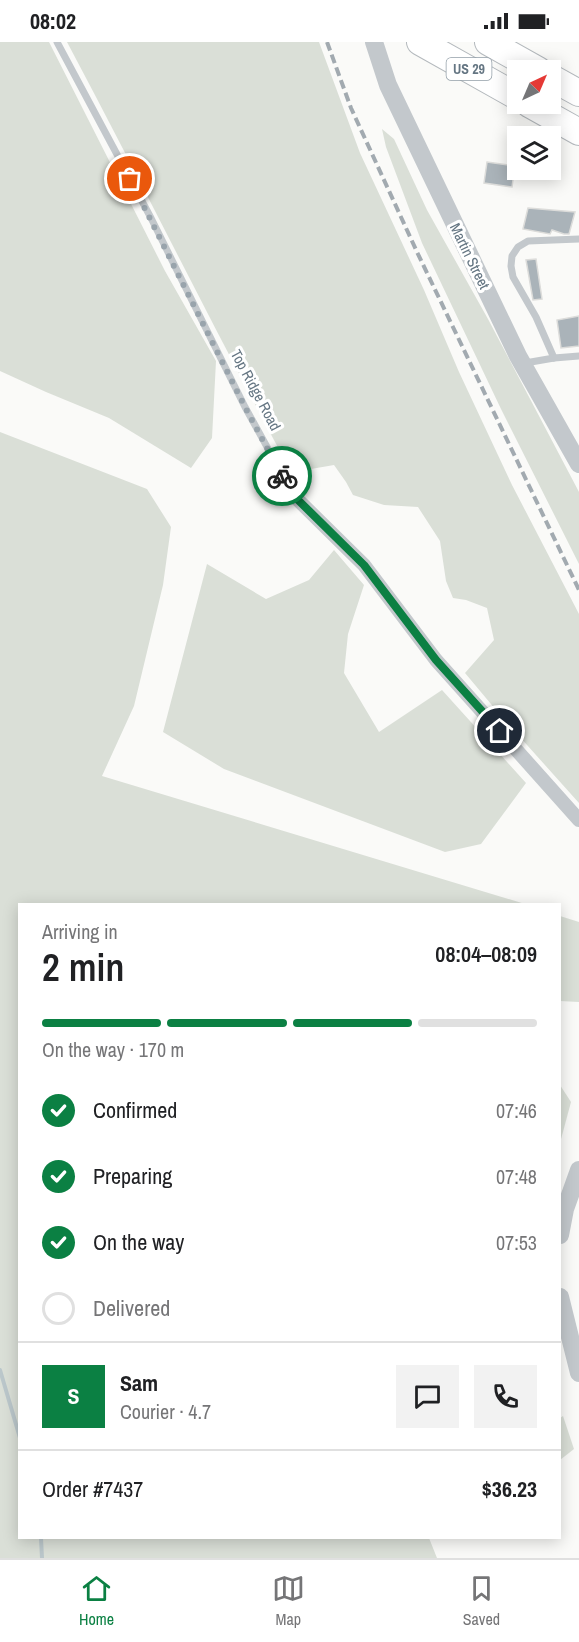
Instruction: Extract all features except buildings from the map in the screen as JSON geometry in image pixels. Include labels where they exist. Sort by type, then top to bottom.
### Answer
[{"type":"highway","name":"US 29","points":[[420,42],[507,91]]},
{"type":"highway","name":"US 29","points":[[488,42],[520,60]]},
{"type":"highway","points":[[561,83],[579,93]]},
{"type":"highway","points":[[547,114],[579,132]]},
{"type":"street","name":"Martin Street","points":[[374,42],[388,85],[522,364],[579,464]]},
{"type":"street","name":"Top Ridge Road","points":[[294,496],[364,565],[436,660],[579,820]]},
{"type":"street","points":[[561,1230],[565,1209],[579,1170]]},
{"type":"street","points":[[561,1302],[579,1373]]},
{"type":"lane","name":"Top Ridge Road","points":[[57,42],[151,218],[245,407],[294,496]]},
{"type":"lane","points":[[554,358],[536,317],[513,277],[511,266],[513,256],[518,247],[528,241],[579,239]]},
{"type":"lane","points":[[522,364],[579,356]]},
{"type":"shaded area","points":[[0,42],[49,42],[165,271],[216,361],[212,438],[191,468],[109,418],[0,371]]},
{"type":"shaded area","points":[[67,42],[319,42],[360,153],[424,290],[459,372],[512,485],[579,614],[579,803],[465,673],[494,640],[487,608],[453,598],[446,581],[440,541],[418,507],[384,505],[353,495],[334,465],[311,469],[289,468]]},
{"type":"shaded area","points":[[382,129],[394,139],[427,210],[488,319],[579,492],[579,564],[501,409],[422,243],[386,147]]},
{"type":"shaded area","points":[[0,432],[147,489],[171,527],[163,585],[134,706],[102,776],[522,903],[18,903],[18,1539],[429,1539],[437,1558],[0,1558]]},
{"type":"shaded area","points":[[334,550],[364,585],[348,634],[344,673],[379,732],[442,690],[526,783],[481,844],[445,852],[224,769],[163,732],[207,564],[266,599],[309,580]]},
{"type":"shaded area","points":[[561,916],[579,922],[579,1002],[561,1001]]},
{"type":"shaded area","points":[[561,1087],[571,1102],[561,1139]]},
{"type":"shaded area","points":[[563,1416],[574,1449],[561,1459],[561,1417]]},
{"type":"waterway","points":[[0,1370],[18,1431]]},
{"type":"waterway","points":[[41,1539],[42,1558]]},
{"type":"railway","points":[[327,42],[351,108],[417,252],[579,590]]},
{"type":"way so far","points":[[130,179],[282,476]]},
{"type":"route","points":[[282,476],[294,496],[364,565],[436,660],[500,731]]}]
